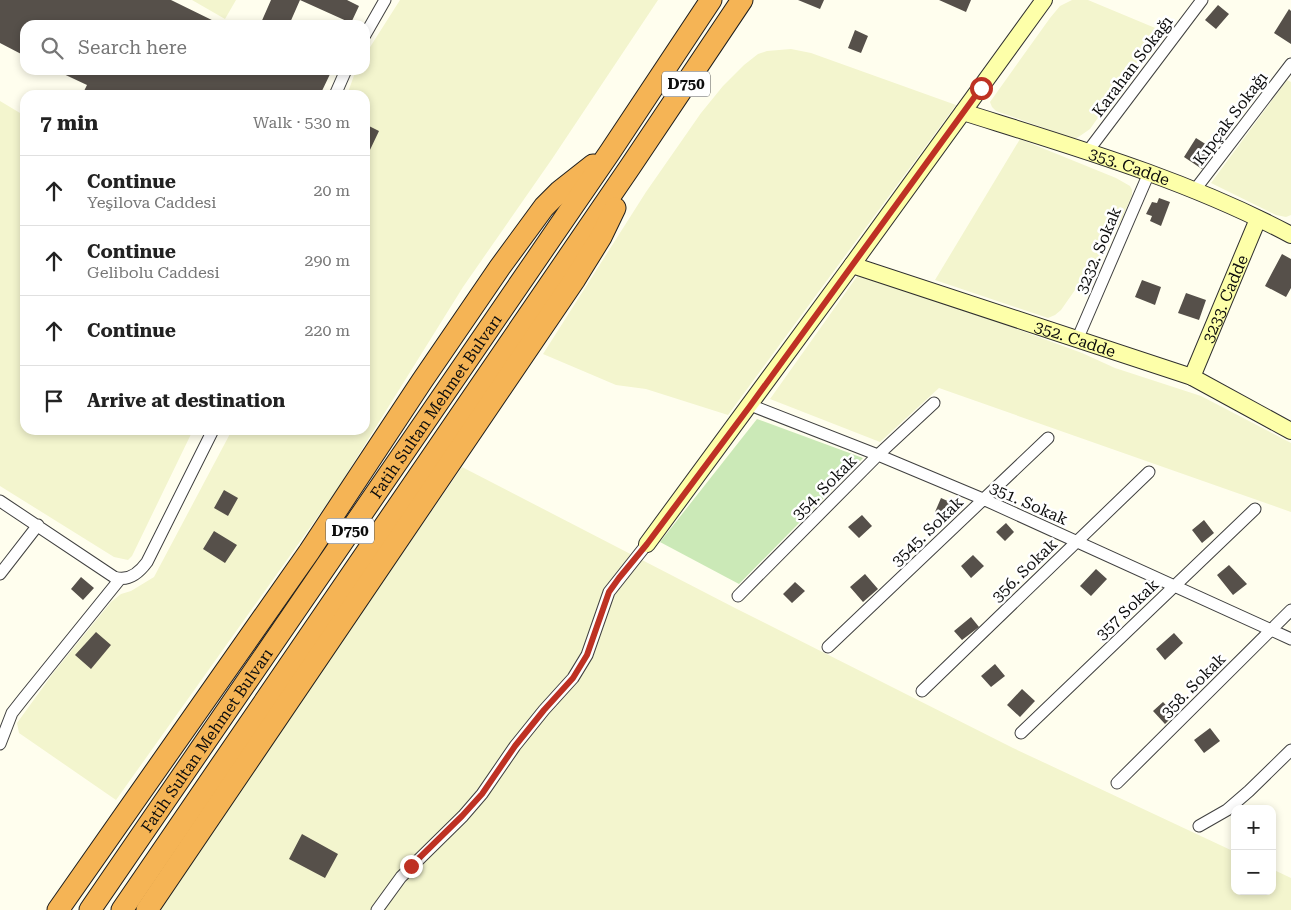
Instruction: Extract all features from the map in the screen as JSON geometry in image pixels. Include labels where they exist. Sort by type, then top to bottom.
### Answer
[{"type":"highway","name":"Fatih Sultan Mehmet Bulvarı","points":[[90,910],[610,152],[711,0]]},
{"type":"highway","name":"Fatih Sultan Mehmet Bulvarı","points":[[122,910],[630,168],[738,7]]},
{"type":"highway","points":[[58,910],[309,552],[500,267],[544,207],[560,191],[610,152]]},
{"type":"highway","points":[[146,910],[575,279],[613,214],[630,168]]},
{"type":"street","points":[[370,27],[386,0]]},
{"type":"street","points":[[738,7],[751,0]]},
{"type":"street","points":[[377,910],[401,877],[446,834],[482,794],[515,746],[573,678],[587,655],[609,592],[750,406],[1044,0]]},
{"type":"street","name":"Karahan Sokağı","points":[[1088,151],[1202,0]]},
{"type":"street","name":"Kıpçak Sokağı","points":[[1194,191],[1291,64]]},
{"type":"street","points":[[337,90],[344,75]]},
{"type":"street","name":"353. Cadde","points":[[963,112],[1088,151],[1149,173],[1290,233]]},
{"type":"street","name":"3232. Sokak","points":[[1077,340],[1149,173]]},
{"type":"street","name":"3233. Cadde","points":[[1192,378],[1258,219]]},
{"type":"street","name":"352. Cadde","points":[[852,265],[1192,378],[1291,430]]},
{"type":"street","name":"354. Sokak","points":[[738,596],[878,455],[934,403]]},
{"type":"street","name":"351. Sokak","points":[[750,406],[878,455],[983,500],[1291,639]]},
{"type":"street","points":[[0,501],[114,577],[120,579],[134,576],[147,562],[210,435]]},
{"type":"street","name":"3545. Sokak","points":[[828,647],[1048,438]]},
{"type":"street","name":"356. Sokak","points":[[922,692],[1149,472]]},
{"type":"street","name":"357 Sokak","points":[[1021,733],[1255,509]]},
{"type":"street","points":[[0,574],[38,525]]},
{"type":"street","points":[[0,744],[12,713],[120,579]]},
{"type":"street","name":"358. Sokak","points":[[1117,783],[1291,610]]},
{"type":"street","points":[[1199,826],[1227,810],[1289,754]]},
{"type":"green space","points":[[192,0],[236,0],[225,19]]},
{"type":"green space","points":[[400,0],[658,0],[552,159],[463,287],[336,491],[116,800],[19,733],[17,723],[54,672],[111,602],[121,594],[131,591],[154,577],[229,435],[370,435],[370,90],[349,90],[354,75],[370,75],[370,47]]},
{"type":"green space","points":[[1072,0],[1088,0],[1160,30],[1090,129],[1077,138],[1072,138],[996,111],[990,102],[1050,18],[1060,6]]},
{"type":"green space","points":[[791,49],[811,53],[956,105],[728,415],[646,389],[616,385],[543,354],[646,192],[701,113],[723,86],[758,54],[767,51]]},
{"type":"green space","points":[[1287,80],[1291,82],[1291,215],[1286,217],[1276,215],[1211,183]]},
{"type":"green space","points":[[0,101],[20,113],[20,435],[191,435],[132,556],[128,560],[114,557],[0,486]]},
{"type":"green space","points":[[1020,139],[1116,178],[1130,186],[1132,190],[1132,195],[1122,219],[1105,247],[1061,310],[1048,318],[935,280]]},
{"type":"green space","points":[[858,275],[946,303],[1082,353],[1115,368],[1201,396],[1291,443],[1291,512],[939,388],[880,442],[770,399]]},
{"type":"green space","points":[[757,419],[863,458],[739,584],[660,542]]},
{"type":"green space","points":[[462,467],[735,608],[1013,748],[1231,850],[1231,895],[1276,895],[1276,871],[1291,878],[1291,910],[157,910]]},
{"type":"building","points":[[0,0],[171,0],[212,20],[20,20],[20,53],[0,43]]},
{"type":"building","points":[[271,0],[300,0],[291,20],[262,20]]},
{"type":"building","points":[[300,0],[347,0],[359,6],[352,20],[344,20]]},
{"type":"building","points":[[798,0],[824,0],[820,9]]},
{"type":"building","points":[[939,0],[971,0],[966,12]]},
{"type":"building","points":[[1218,5],[1229,14],[1216,29],[1205,20]]},
{"type":"building","points":[[1289,9],[1291,11],[1291,44],[1274,33]]},
{"type":"building","points":[[855,30],[868,36],[861,53],[848,48]]},
{"type":"building","points":[[66,75],[330,75],[322,90],[84,90],[87,85]]},
{"type":"building","points":[[370,126],[379,131],[370,150]]},
{"type":"building","points":[[1196,138],[1215,150],[1202,169],[1184,157]]},
{"type":"building","points":[[1159,198],[1170,202],[1161,226],[1150,221],[1152,216],[1146,214],[1152,202],[1157,203]]},
{"type":"building","points":[[1282,254],[1291,259],[1291,288],[1286,297],[1265,286]]},
{"type":"building","points":[[1142,280],[1161,287],[1155,305],[1135,297]]},
{"type":"building","points":[[1186,293],[1206,300],[1199,320],[1178,313]]},
{"type":"building","points":[[224,490],[238,498],[228,516],[214,508]]},
{"type":"building","points":[[941,498],[956,505],[950,519],[935,512]]},
{"type":"building","points":[[862,515],[872,526],[859,538],[848,527]]},
{"type":"building","points":[[1204,520],[1214,533],[1202,543],[1192,530]]},
{"type":"building","points":[[1006,523],[1014,532],[1005,541],[996,532]]},
{"type":"building","points":[[214,531],[237,545],[225,563],[203,549]]},
{"type":"building","points":[[973,555],[984,566],[971,578],[961,566]]},
{"type":"building","points":[[1229,565],[1247,584],[1233,595],[1217,575]]},
{"type":"building","points":[[1096,569],[1107,579],[1091,596],[1080,586]]},
{"type":"building","points":[[865,574],[878,589],[863,602],[850,587]]},
{"type":"building","points":[[81,577],[94,588],[83,600],[71,589]]},
{"type":"building","points":[[795,582],[805,591],[792,603],[783,594]]},
{"type":"building","points":[[971,617],[979,627],[962,640],[954,631]]},
{"type":"building","points":[[96,632],[111,645],[91,669],[75,655]]},
{"type":"building","points":[[1174,633],[1183,643],[1165,660],[1156,649]]},
{"type":"building","points":[[995,664],[1005,676],[991,687],[981,676]]},
{"type":"building","points":[[1022,689],[1035,701],[1020,717],[1007,705]]},
{"type":"building","points":[[1163,702],[1175,714],[1165,724],[1153,711]]},
{"type":"building","points":[[1210,728],[1220,741],[1204,753],[1194,740]]},
{"type":"building","points":[[302,834],[338,854],[325,878],[289,859]]},
{"type":"route","points":[[411,866],[446,834],[482,794],[515,746],[573,678],[587,655],[609,592],[750,406],[981,88]]}]
